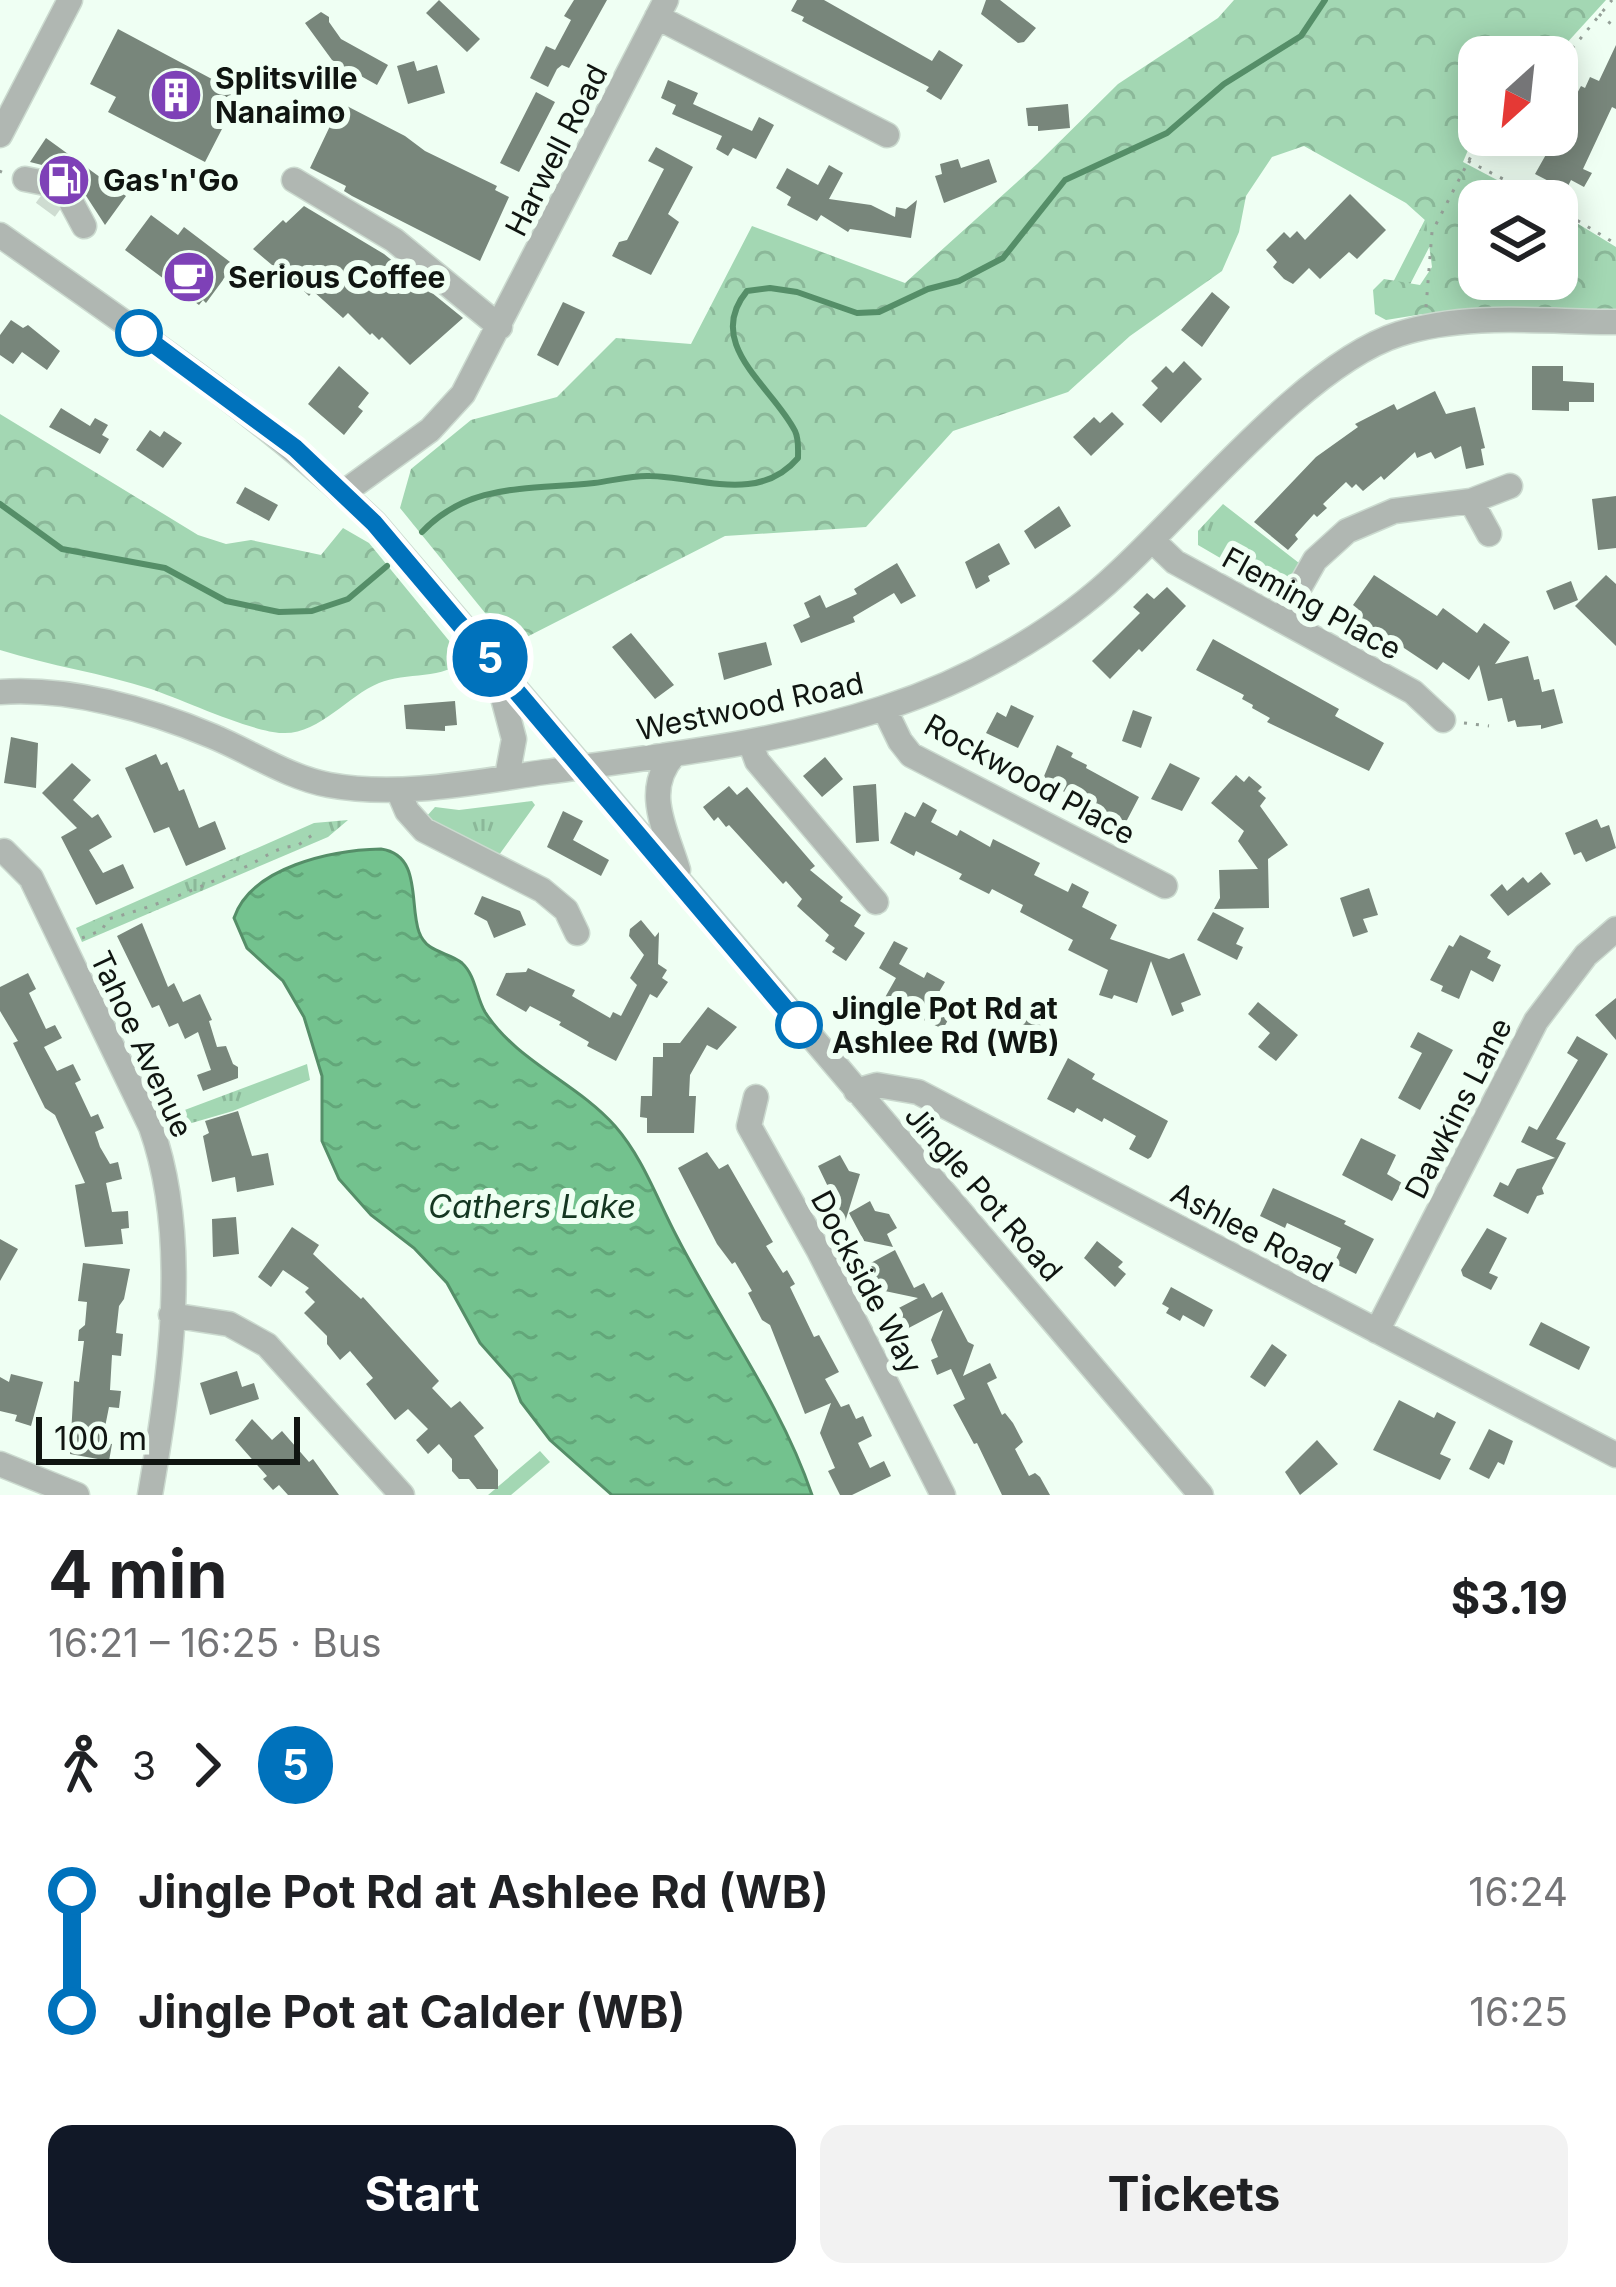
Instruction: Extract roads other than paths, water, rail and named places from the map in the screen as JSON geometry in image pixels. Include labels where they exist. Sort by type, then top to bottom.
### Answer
[{"type":"street","points":[[0,135],[70,0]]},
{"type":"street","points":[[662,9],[886,135]]},
{"type":"street","name":"Harwell Road","points":[[343,493],[411,446],[449,412],[500,327],[662,9]]},
{"type":"street","points":[[294,180],[394,240],[500,327]]},
{"type":"street","name":"Jingle Pot Road","points":[[0,235],[239,405],[343,493],[389,539],[1202,1495]]},
{"type":"street","name":"Westwood Road","points":[[0,692],[35,693],[136,710],[213,736],[305,778],[352,788],[398,790],[750,742],[884,708],[962,674],[1057,622],[1086,602],[1324,377],[1372,345],[1426,327],[1473,322],[1616,322]]},
{"type":"street","points":[[1281,620],[1315,560],[1347,531],[1394,511],[1471,501],[1510,486]]},
{"type":"street","points":[[1471,501],[1490,534]]},
{"type":"street","name":"Fleming Place","points":[[1152,540],[1175,562],[1413,692],[1443,719]]},
{"type":"street","points":[[493,661],[514,740],[507,777]]},
{"type":"street","name":"Rockwood Place","points":[[884,708],[911,755],[1165,886]]},
{"type":"street","points":[[750,742],[757,761],[876,902]]},
{"type":"street","points":[[674,755],[660,774],[656,796],[683,883]]},
{"type":"street","points":[[398,790],[407,811],[424,830],[542,890],[566,910],[577,933]]},
{"type":"street","name":"Tahoe Avenue","points":[[4,851],[31,878],[156,1141],[172,1217],[171,1315],[150,1495]]},
{"type":"street","name":"Dawkins Lane","points":[[1377,1331],[1536,1021],[1586,955],[1616,929]]},
{"type":"street","name":"Ashlee Road","points":[[856,1091],[893,1085],[929,1098],[1616,1455]]},
{"type":"street","name":"Dockside Way","points":[[756,1097],[748,1126],[819,1251],[944,1495]]},
{"type":"street","points":[[896,1137],[899,1110],[911,1100],[929,1098]]},
{"type":"street","points":[[171,1315],[229,1324],[267,1345],[402,1495]]},
{"type":"street","points":[[0,1463],[77,1495]]},
{"type":"water","name":"Cathers Lake","points":[[381,849],[394,853],[408,871],[423,939],[462,963],[498,1029],[600,1111],[634,1152],[784,1428],[812,1495],[612,1495],[550,1440],[521,1402],[512,1379],[480,1343],[447,1283],[414,1248],[371,1215],[339,1179],[322,1141],[322,1076],[304,1017],[283,981],[247,948],[234,918],[243,900],[275,874],[317,858]]},
{"type":"waterway","points":[[422,532],[460,504],[502,491],[643,476],[747,484],[782,472],[798,458],[798,444],[785,415],[737,347],[736,310],[747,291],[797,292],[857,313],[879,312],[928,289],[959,281],[1003,258],[1065,180],[1167,133],[1224,84],[1301,36],[1325,0]]},
{"type":"waterway","points":[[0,504],[62,549],[165,568],[226,601],[279,612],[312,611],[348,599],[387,566]]},
{"type":"tunnel","points":[[43,193],[62,207]]},
{"type":"place","name":"Splitsville Nanaimo","points":[[176,95]]},
{"type":"place","name":"Gas'n'Go","points":[[64,180]]},
{"type":"place","name":"Serious Coffee","points":[[189,277]]},
{"type":"place","name":"Jingle Pot Rd at Ashlee Rd (WB)","points":[[799,1025]]}]
